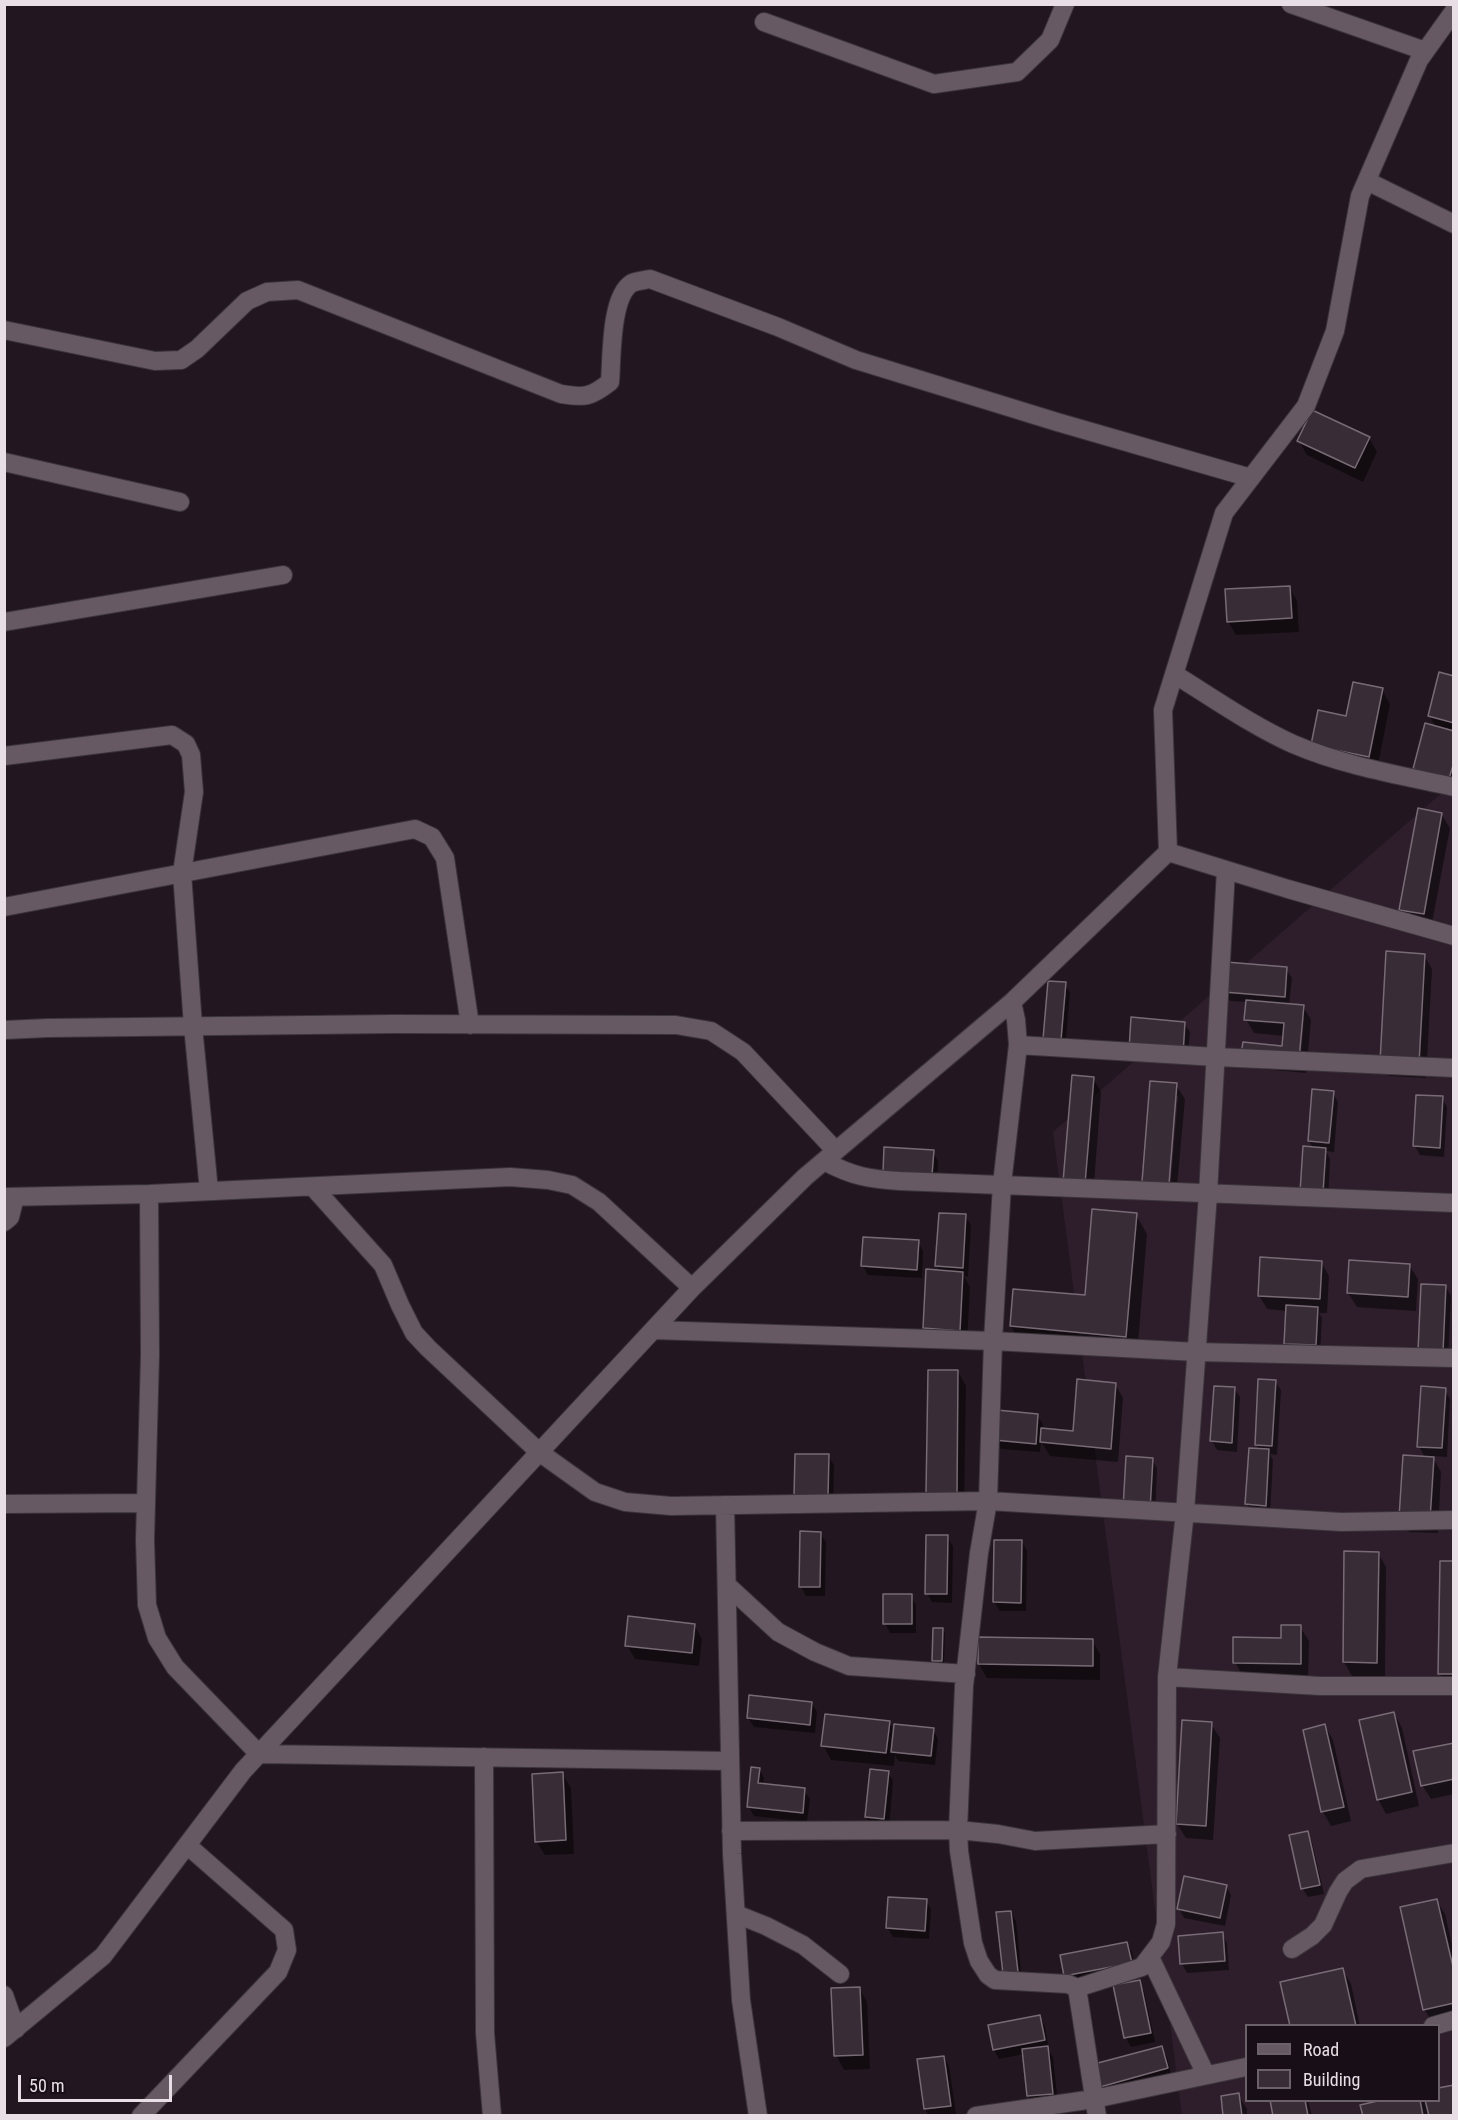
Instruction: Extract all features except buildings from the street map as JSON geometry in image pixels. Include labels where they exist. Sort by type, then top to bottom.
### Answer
[{"type":"street","points":[[764,22],[934,84],[1017,72],[1050,40],[1065,4]]},
{"type":"street","points":[[1291,4],[1425,51]]},
{"type":"street","points":[[10,2033],[103,1956],[243,1771],[692,1288],[830,1156],[1012,1002],[1168,852],[1163,710],[1224,513],[1306,406],[1335,331],[1360,196],[1419,60],[1454,11]]},
{"type":"street","points":[[1367,181],[1454,224]]},
{"type":"street","points":[[4,330],[155,361],[181,360],[197,349],[248,301],[267,291],[298,291],[561,394],[581,397],[598,391],[610,382],[615,316],[623,293],[632,283],[650,279],[778,327],[856,360],[1057,422],[1251,478]]},
{"type":"street","points":[[4,462],[180,502]]},
{"type":"street","points":[[4,622],[283,574]]},
{"type":"street","points":[[1174,674],[1259,727],[1294,744],[1351,765],[1454,787]]},
{"type":"street","points":[[4,756],[172,735],[186,744],[191,755],[194,792],[182,873],[193,1026],[209,1191]]},
{"type":"street","points":[[4,907],[415,829],[432,837],[445,858],[470,1025]]},
{"type":"street","points":[[1168,852],[1454,936]]},
{"type":"street","points":[[1012,1002],[1018,1045],[1002,1184],[993,1341],[988,1501],[979,1553],[966,1674],[958,1830],[959,1851],[974,1943],[979,1961],[988,1975],[995,1980],[1068,1984],[1077,1988],[1142,1967],[1161,1942],[1166,1923],[1167,1677],[1185,1512],[1197,1352],[1226,870]]},
{"type":"street","points":[[4,1030],[193,1026],[676,1025],[711,1031],[743,1052],[830,1156],[847,1173],[870,1179],[1454,1203]]},
{"type":"street","points":[[1018,1045],[1454,1068]]},
{"type":"street","points":[[4,1222],[10,1217],[10,1197],[149,1194],[510,1177],[548,1180],[572,1185],[598,1202],[692,1288]]},
{"type":"street","points":[[313,1186],[383,1265],[414,1333],[539,1452],[595,1492],[625,1502],[671,1506],[988,1501],[1341,1522],[1454,1520]]},
{"type":"street","points":[[149,1194],[147,1605],[157,1638],[175,1667],[259,1754],[730,1761]]},
{"type":"street","points":[[652,1329],[993,1341],[1197,1352],[1454,1358]]},
{"type":"street","points":[[4,1504],[146,1503]]},
{"type":"street","points":[[725,1505],[731,1831],[735,1914],[741,2001],[758,2115]]},
{"type":"street","points":[[727,1585],[778,1632],[815,1652],[849,1666],[966,1674]]},
{"type":"street","points":[[1167,1677],[1320,1686],[1454,1686]]},
{"type":"street","points":[[484,1757],[485,2033],[492,2115]]},
{"type":"street","points":[[731,1831],[958,1830],[1035,1841],[1167,1834]]},
{"type":"street","points":[[141,2115],[278,1972],[287,1950],[284,1930],[187,1845]]},
{"type":"street","points":[[1292,1949],[1312,1936],[1323,1925],[1345,1881],[1361,1869],[1454,1854]]},
{"type":"street","points":[[735,1914],[766,1926],[802,1945],[840,1974]]},
{"type":"street","points":[[1150,1958],[1206,2075]]},
{"type":"street","points":[[1077,1988],[1096,2107]]},
{"type":"street","points":[[4,1995],[10,2033]]},
{"type":"street","points":[[1437,2024],[1454,2020]]},
{"type":"street","points":[[976,2115],[1096,2107],[1206,2075],[1245,2067]]},
{"type":"shaded area","points":[[1453,783],[1453,2115],[1182,2115],[1053,1132]]}]
